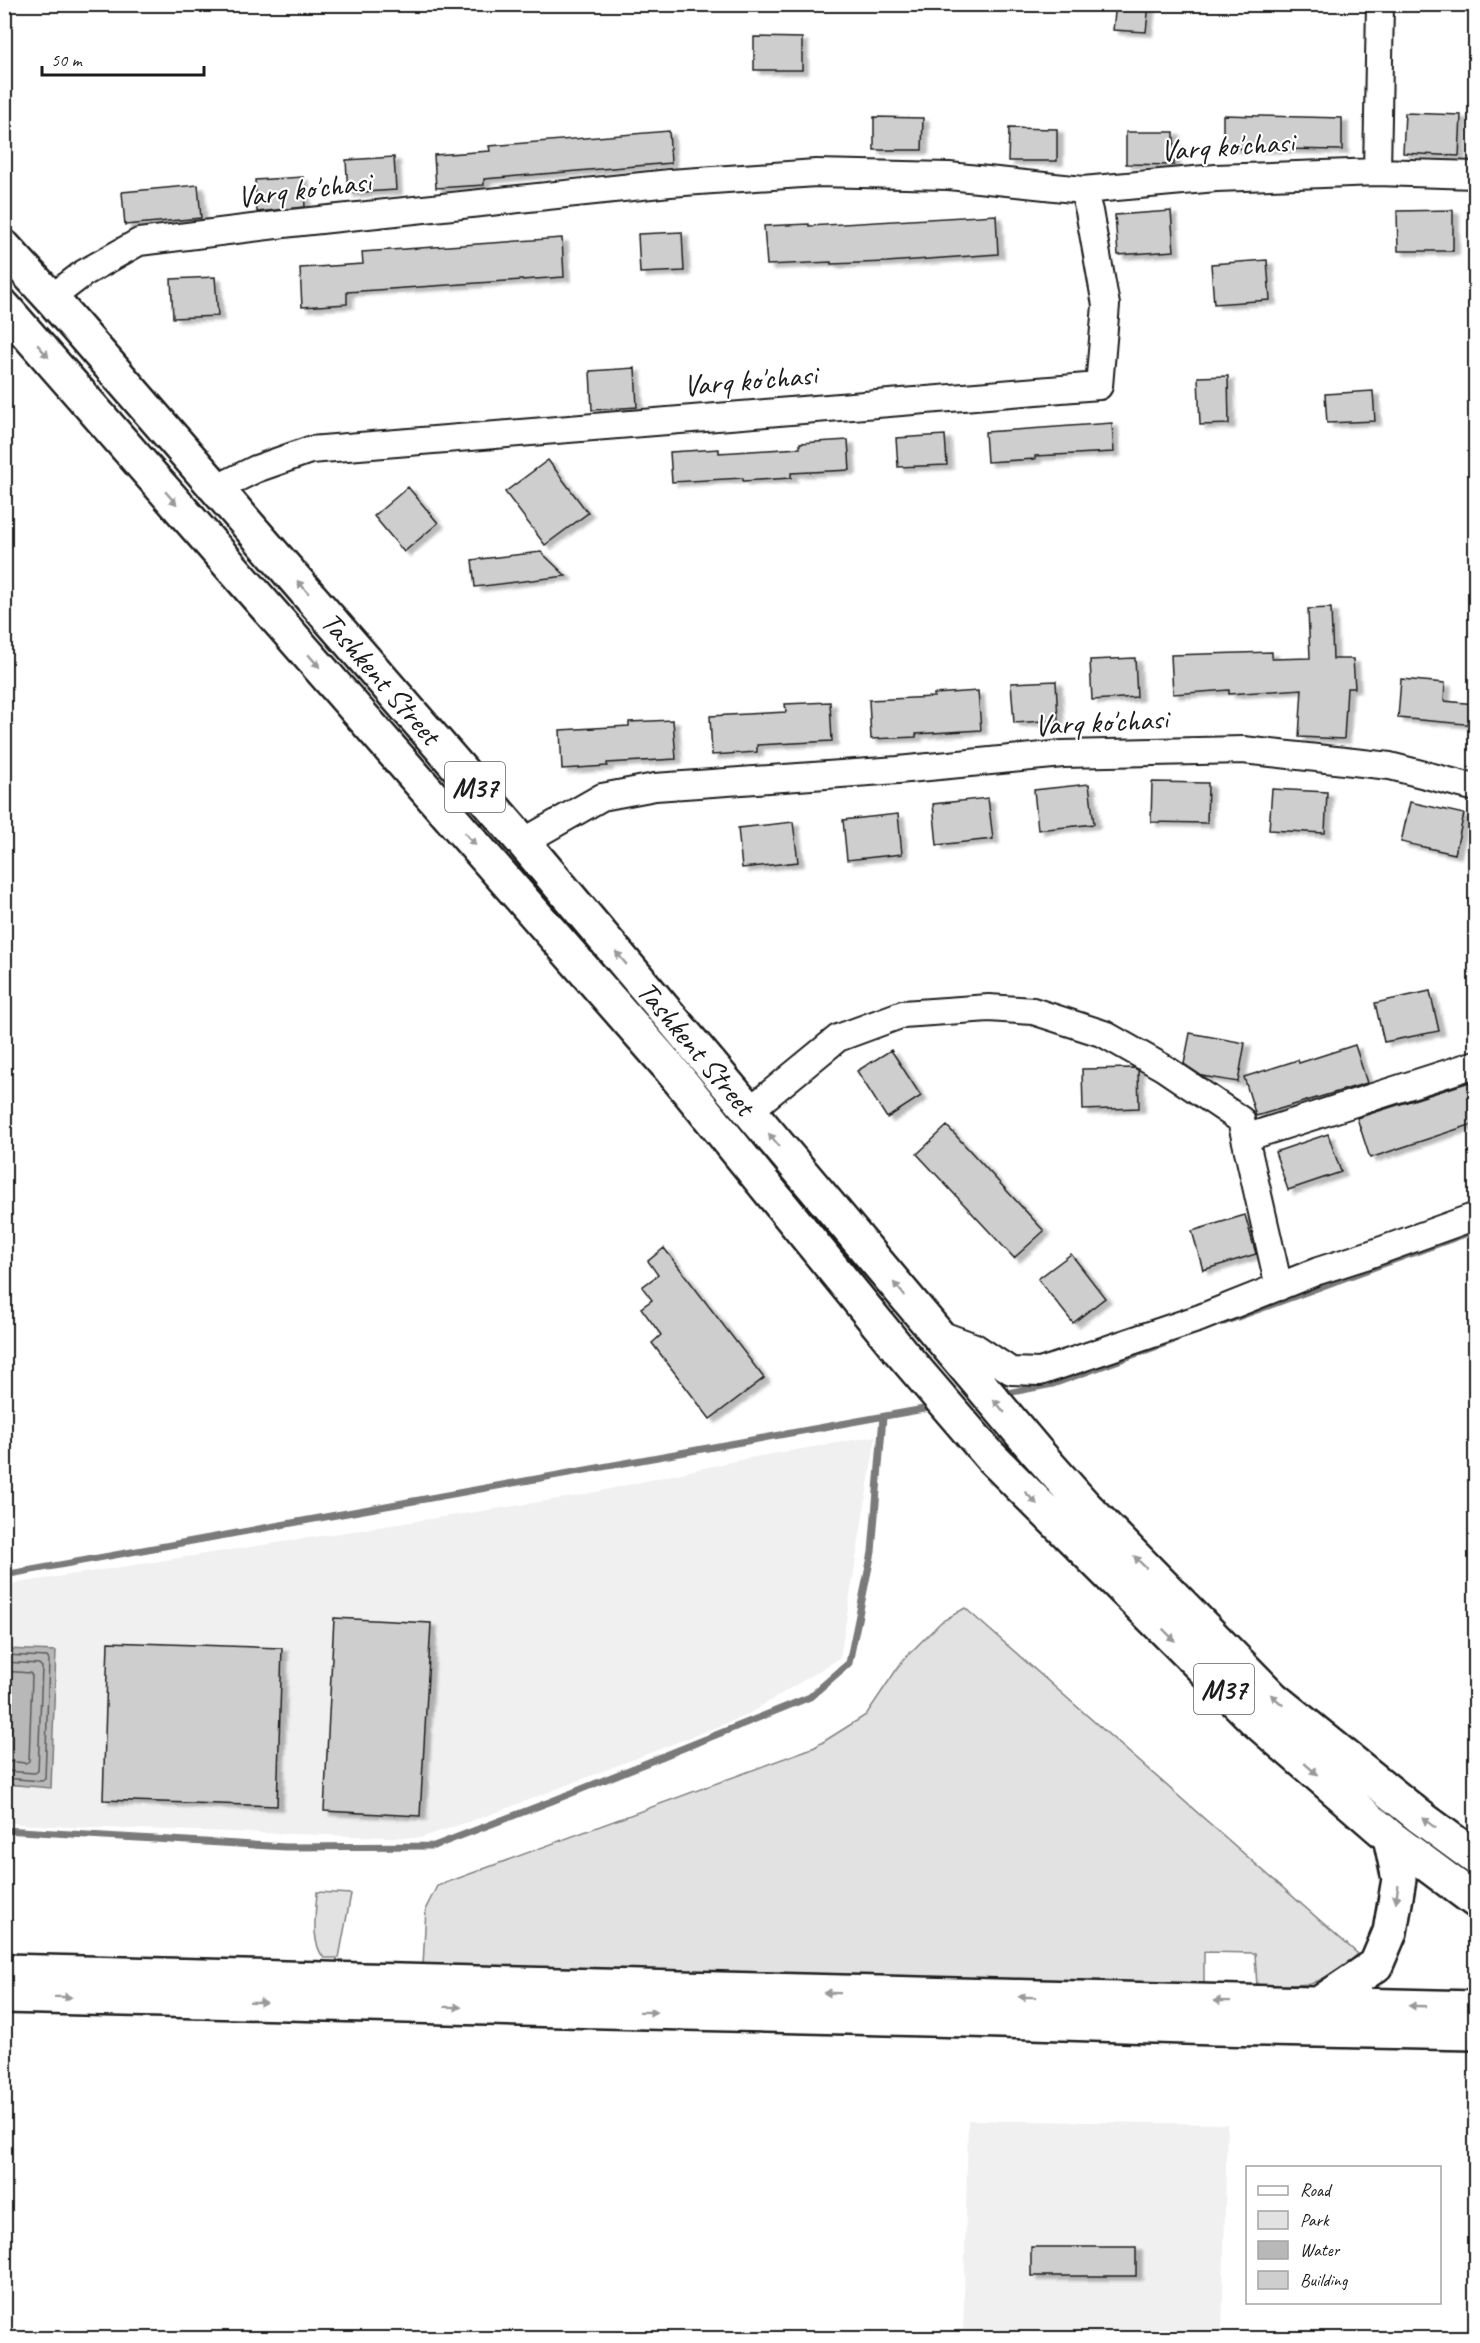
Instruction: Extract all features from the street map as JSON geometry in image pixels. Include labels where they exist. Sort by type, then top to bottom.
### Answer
[{"type":"main road","name":"Tashkent Street","points":[[4,247],[217,488],[523,842],[937,1333]]},
{"type":"main road","name":"Tashkent Street","points":[[4,307],[668,1066],[900,1351],[990,1456],[1255,1720],[1390,1837]]},
{"type":"main road","name":"M37","points":[[937,1333],[1084,1505],[1273,1698],[1419,1816],[1476,1858]]},
{"type":"main road","name":"M37","points":[[1390,1837],[1476,1901]]},
{"type":"main road","points":[[1320,2003],[1376,1965],[1390,1932],[1399,1879],[1390,1837]]},
{"type":"main road","points":[[4,1971],[1476,2008]]},
{"type":"main road","points":[[4,1996],[1476,2033]]},
{"type":"street","points":[[1377,172],[1380,4]]},
{"type":"street","name":"Varq ko'chasi","points":[[51,298],[84,273],[138,242],[292,222],[670,183],[816,173],[949,176],[1083,190],[1216,178],[1377,172],[1476,175]]},
{"type":"street","name":"Varq ko'chasi","points":[[217,488],[256,469],[310,450],[1099,386],[1106,305],[1083,190]]},
{"type":"street","name":"Varq ko'chasi","points":[[523,842],[602,797],[655,787],[898,770],[1063,754],[1243,750],[1390,766],[1476,788]]},
{"type":"street","points":[[749,1111],[838,1038],[903,1014],[989,1008],[1033,1011],[1104,1034],[1164,1068],[1241,1120],[1279,1287]]},
{"type":"street","points":[[1245,1137],[1476,1064]]},
{"type":"street","points":[[937,1333],[975,1347],[1011,1371],[1040,1372],[1200,1318],[1318,1271],[1368,1256],[1476,1216]]},
{"type":"shaded area","points":[[876,1436],[840,1658],[745,1716],[500,1811],[420,1838],[5,1823],[5,1585],[578,1496],[744,1459]]},
{"type":"shaded area","points":[[968,2120],[1227,2124],[1222,2338],[963,2338]]},
{"type":"green space","points":[[965,1608],[1358,1954],[1337,1972],[1311,1984],[1257,1987],[1255,1953],[1204,1952],[1204,1987],[696,1971],[423,1966],[426,1908],[437,1886],[815,1747],[866,1715],[903,1660],[941,1622]]},
{"type":"green space","points":[[317,1892],[351,1894],[339,1958],[324,1958],[317,1944],[315,1926]]},
{"type":"water","points":[[4,1649],[56,1651],[51,1788],[5,1784]]},
{"type":"building","points":[[1116,4],[1149,4],[1146,32],[1113,30]]},
{"type":"building","points":[[754,37],[802,38],[802,70],[754,70]]},
{"type":"building","points":[[1405,113],[1461,115],[1459,156],[1403,153]]},
{"type":"building","points":[[1223,115],[1342,118],[1342,150],[1223,148]]},
{"type":"building","points":[[874,117],[923,118],[922,150],[874,150]]},
{"type":"building","points":[[1009,128],[1057,129],[1057,161],[1008,161]]},
{"type":"building","points":[[669,131],[671,163],[484,179],[484,185],[436,188],[434,155],[490,151],[489,146]]},
{"type":"building","points":[[1126,132],[1174,132],[1174,165],[1126,164]]},
{"type":"building","points":[[394,157],[396,190],[348,193],[346,160]]},
{"type":"building","points":[[303,177],[305,207],[257,212],[255,180]]},
{"type":"building","points":[[198,185],[201,218],[125,225],[122,192]]},
{"type":"building","points":[[1453,210],[1453,251],[1398,251],[1397,211]]},
{"type":"building","points":[[1171,211],[1174,251],[1118,255],[1115,215]]},
{"type":"building","points":[[996,215],[998,254],[887,262],[767,265],[764,226],[809,224],[809,226]]},
{"type":"building","points":[[682,232],[684,271],[640,273],[638,234]]},
{"type":"building","points":[[562,238],[564,277],[347,292],[347,304],[302,307],[300,268],[363,264],[362,252]]},
{"type":"building","points":[[1267,260],[1270,300],[1214,304],[1211,264]]},
{"type":"building","points":[[215,277],[218,316],[173,318],[171,279]]},
{"type":"building","points":[[635,368],[637,407],[592,410],[590,371]]},
{"type":"building","points":[[1228,376],[1229,424],[1200,425],[1198,377]]},
{"type":"building","points":[[1373,391],[1375,421],[1327,423],[1325,394]]},
{"type":"building","points":[[1112,423],[1114,452],[1035,456],[1035,459],[987,462],[985,432]]},
{"type":"building","points":[[945,435],[947,465],[898,467],[896,438]]},
{"type":"building","points":[[848,440],[850,470],[791,473],[791,478],[672,482],[670,452],[719,449],[719,453],[800,448],[800,443]]},
{"type":"building","points":[[548,460],[588,513],[545,545],[505,492]]},
{"type":"building","points":[[408,487],[438,523],[404,552],[374,516]]},
{"type":"building","points":[[541,552],[566,576],[475,587],[472,560]]},
{"type":"building","points":[[1331,608],[1333,659],[1353,659],[1355,688],[1347,688],[1344,739],[1299,737],[1302,689],[1229,694],[1229,690],[1173,694],[1171,655],[1272,652],[1272,659],[1310,658],[1308,609]]},
{"type":"building","points":[[1135,658],[1137,697],[1092,700],[1090,660]]},
{"type":"building","points":[[1401,679],[1445,683],[1444,701],[1476,704],[1476,725],[1398,718]]},
{"type":"building","points":[[1056,681],[1058,720],[1014,723],[1011,683]]},
{"type":"building","points":[[978,691],[981,730],[871,739],[869,700],[934,697],[934,694]]},
{"type":"building","points":[[830,702],[832,741],[757,745],[757,752],[712,755],[710,716],[786,712],[785,704]]},
{"type":"building","points":[[673,720],[676,759],[607,763],[607,766],[562,769],[560,730],[629,726],[629,722]]},
{"type":"building","points":[[1152,782],[1208,783],[1207,823],[1151,822]]},
{"type":"building","points":[[1089,784],[1094,824],[1038,830],[1034,790]]},
{"type":"building","points":[[1272,789],[1327,792],[1325,833],[1269,830]]},
{"type":"building","points":[[988,798],[993,839],[937,845],[933,804]]},
{"type":"building","points":[[1410,802],[1464,814],[1455,854],[1401,842]]},
{"type":"building","points":[[898,814],[902,854],[847,860],[843,820]]},
{"type":"building","points":[[793,822],[798,862],[742,868],[738,828]]},
{"type":"building","points":[[1430,991],[1439,1031],[1384,1042],[1375,1003]]},
{"type":"building","points":[[1190,1033],[1245,1043],[1238,1082],[1202,1076],[1184,1064]]},
{"type":"building","points":[[1355,1045],[1367,1083],[1256,1116],[1244,1077]]},
{"type":"building","points":[[891,1050],[921,1096],[887,1118],[857,1071]]},
{"type":"building","points":[[1134,1068],[1138,1070],[1139,1108],[1083,1110],[1082,1069]]},
{"type":"building","points":[[1476,1080],[1476,1123],[1370,1158],[1357,1118]]},
{"type":"building","points":[[947,1126],[1044,1231],[1014,1258],[917,1154]]},
{"type":"building","points":[[1328,1134],[1341,1172],[1288,1190],[1275,1152]]},
{"type":"building","points":[[1245,1215],[1256,1254],[1203,1270],[1192,1231]]},
{"type":"building","points":[[664,1248],[764,1378],[710,1419],[652,1343],[661,1335],[641,1308],[652,1300],[642,1287],[658,1275],[648,1261]]},
{"type":"building","points":[[1071,1254],[1105,1298],[1073,1323],[1038,1279]]},
{"type":"building","points":[[334,1618],[431,1623],[420,1816],[324,1811]]},
{"type":"building","points":[[108,1642],[282,1648],[277,1806],[103,1800]]},
{"type":"building","points":[[1031,2247],[1136,2247],[1136,2276],[1031,2276]]},
{"type":"waterway","points":[[1224,1322],[1476,1230]]},
{"type":"waterway","points":[[1002,1394],[1053,1384],[1177,1339]]},
{"type":"waterway","points":[[4,1575],[935,1407]]},
{"type":"waterway","points":[[4,1830],[286,1847],[434,1846],[810,1697],[849,1663],[872,1552],[883,1417]]}]
